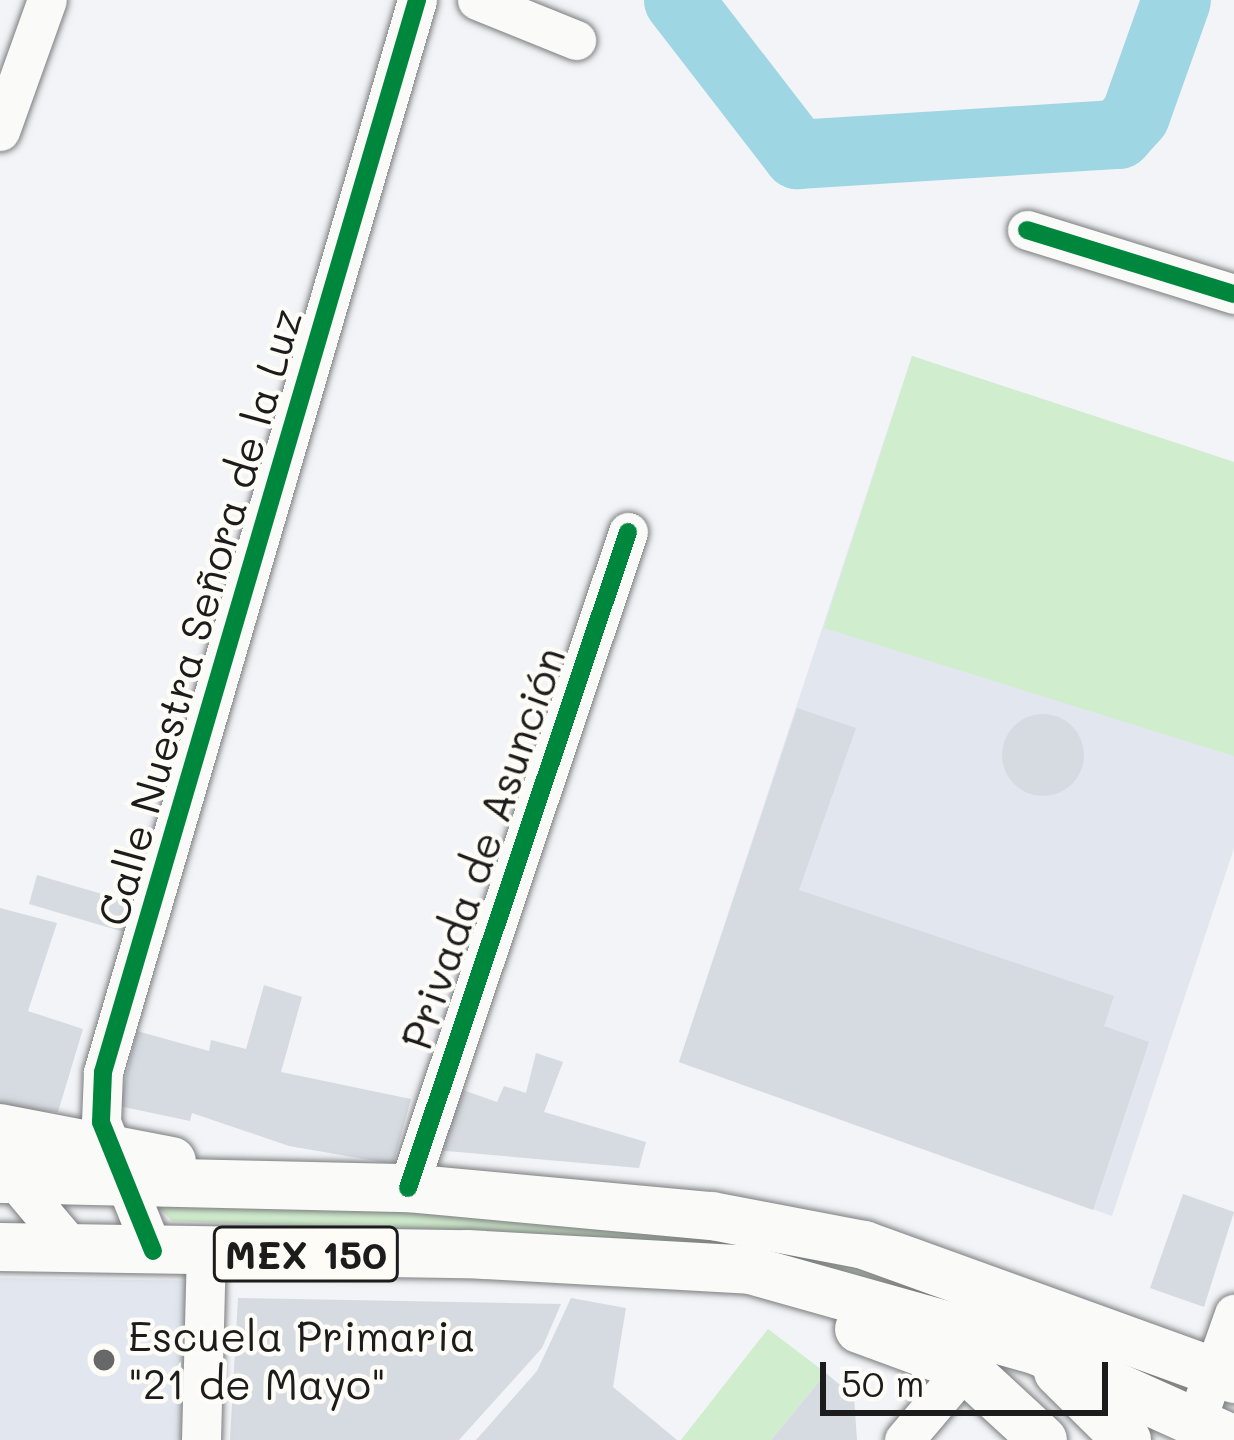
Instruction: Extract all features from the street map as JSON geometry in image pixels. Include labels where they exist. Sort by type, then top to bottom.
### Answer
[{"type":"main road","points":[[0,1128],[118,1162]]},
{"type":"main road","name":"MEX 150","points":[[5,1174],[118,1162],[246,1180],[407,1188],[712,1216],[864,1245],[988,1289]]},
{"type":"main road","name":"MEX 150","points":[[0,1247],[611,1260],[903,1341],[965,1368],[1043,1440]]},
{"type":"main road","points":[[611,1260],[751,1270],[1035,1350],[1215,1432]]},
{"type":"main road","points":[[988,1289],[1109,1434]]},
{"type":"main road","points":[[988,1289],[1224,1375]]},
{"type":"street","points":[[0,131],[46,0]]},
{"type":"street","name":"Calle Nuestra Señora de la Luz","points":[[153,1251],[101,1122],[103,1072],[417,0]]},
{"type":"street","points":[[478,0],[576,40]]},
{"type":"street","points":[[1027,230],[1234,294]]},
{"type":"street","name":"Privada de Asunción","points":[[407,1188],[628,532]]},
{"type":"street","points":[[5,1174],[72,1248]]},
{"type":"street","points":[[201,1440],[206,1253]]},
{"type":"street","points":[[1215,1432],[1234,1314]]},
{"type":"street","points":[[904,1440],[965,1368]]},
{"type":"shaded area","points":[[912,356],[1234,462],[1234,848],[1112,1216],[679,1062]]},
{"type":"shaded area","name":"Escuela Primaria \"21 de Mayo\"","points":[[0,1278],[212,1281],[205,1440],[0,1440]]},
{"type":"green space","points":[[912,356],[1234,462],[1234,756],[824,628]]},
{"type":"green space","points":[[154,1202],[648,1222],[900,1278],[897,1290],[647,1240],[172,1221]]},
{"type":"green space","points":[[768,1329],[826,1373],[771,1440],[681,1440]]},
{"type":"building","points":[[797,708],[856,728],[799,890],[1114,996],[1104,1026],[1149,1042],[1093,1210],[679,1062]]},
{"type":"building","points":[[1043,714],[1072,726],[1084,755],[1072,784],[1043,796],[1014,784],[1002,755],[1014,726]]},
{"type":"building","points":[[37,875],[143,906],[134,935],[29,904]]},
{"type":"building","points":[[0,908],[57,923],[28,1011],[83,1029],[58,1112],[0,1109]]},
{"type":"building","points":[[264,985],[302,997],[281,1072],[411,1099],[393,1164],[289,1146],[192,1113],[190,1121],[119,1106],[137,1031],[209,1051],[211,1040],[246,1049]]},
{"type":"building","points":[[536,1053],[563,1062],[544,1112],[646,1142],[639,1168],[435,1150],[460,1089],[497,1102],[504,1086],[526,1093]]},
{"type":"building","points":[[1183,1194],[1234,1212],[1204,1307],[1150,1288]]},
{"type":"building","points":[[238,1298],[561,1304],[542,1348],[459,1440],[230,1440]]},
{"type":"building","points":[[571,1298],[626,1308],[613,1387],[677,1440],[476,1440],[537,1371]]},
{"type":"building","points":[[826,1373],[854,1397],[857,1440],[771,1440]]},
{"type":"waterway","points":[[678,0],[797,154],[1118,134],[1135,115],[1176,0]]},
{"type":"cycle path","points":[[153,1251],[101,1122],[103,1072],[417,0]]},
{"type":"cycle path","points":[[1027,230],[1234,294]]},
{"type":"cycle path","points":[[408,1188],[628,532]]},
{"type":"place","name":"Escuela Primaria \"21 de Mayo\"","points":[[104,1360]]}]
